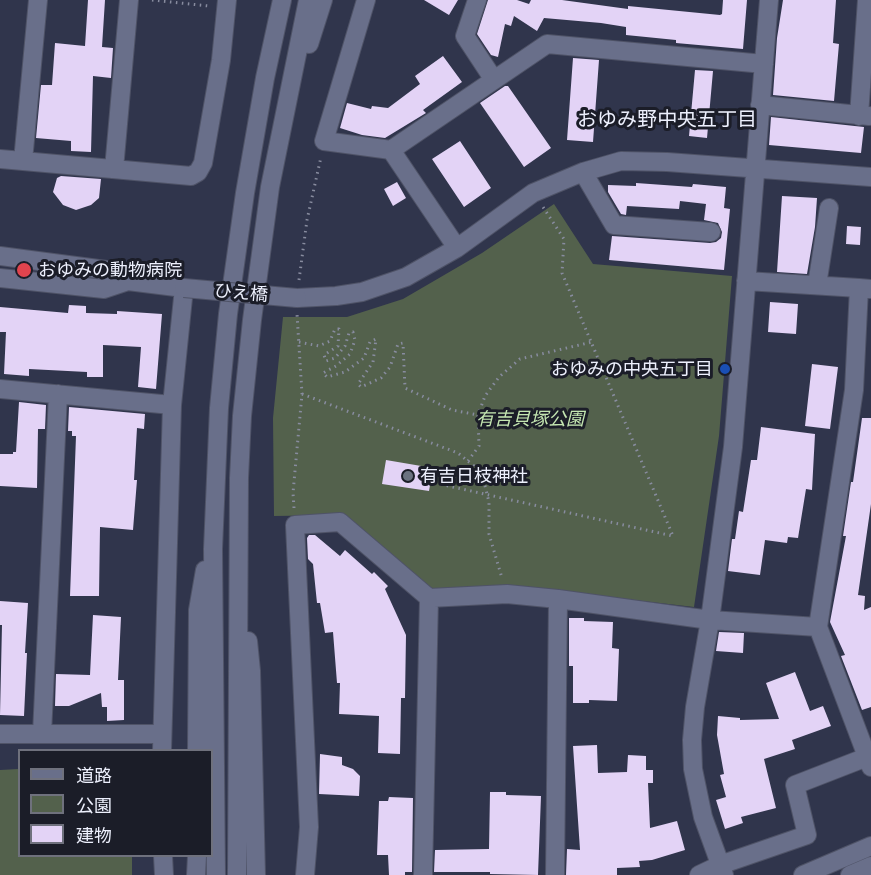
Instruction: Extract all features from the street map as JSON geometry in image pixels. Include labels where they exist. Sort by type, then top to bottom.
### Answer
[{"type":"street","points":[[23,161],[38,0]]},
{"type":"street","points":[[114,169],[129,0]]},
{"type":"street","points":[[216,875],[213,549],[219,408],[228,314],[245,193],[265,78],[282,0]]},
{"type":"street","points":[[237,875],[241,426],[270,186],[308,0]]},
{"type":"street","points":[[291,79],[308,47],[323,0]]},
{"type":"street","points":[[366,0],[324,141],[391,150],[547,44],[764,64]]},
{"type":"street","points":[[477,0],[465,36],[494,80]]},
{"type":"street","points":[[722,870],[703,817],[697,792],[692,740],[735,428],[769,0]]},
{"type":"street","points":[[760,105],[865,116],[867,0]]},
{"type":"street","points":[[0,159],[191,176],[198,172],[203,163],[219,72],[226,4]]},
{"type":"street","points":[[391,150],[457,248]]},
{"type":"street","name":"ひえ橋","points":[[128,281],[297,297],[336,296],[385,285],[406,277],[457,248],[533,194],[583,172],[621,161],[668,162],[871,177]]},
{"type":"street","points":[[583,172],[614,225],[711,232]]},
{"type":"street","points":[[817,285],[829,208]]},
{"type":"street","points":[[0,256],[106,270],[128,281]]},
{"type":"street","points":[[0,278],[104,289],[128,281]]},
{"type":"street","points":[[699,875],[722,870],[807,835],[795,785],[869,762],[818,627],[862,390],[865,288],[746,281]]},
{"type":"street","points":[[0,734],[42,734],[162,742],[172,405],[184,288]]},
{"type":"street","points":[[0,389],[172,405]]},
{"type":"street","points":[[42,734],[58,394]]},
{"type":"street","points":[[305,875],[309,827],[295,525],[340,522],[429,598],[507,594],[710,620],[818,627]]},
{"type":"street","points":[[197,749],[198,610],[203,575],[213,549]]},
{"type":"street","points":[[238,580],[248,635],[251,670],[256,875]]},
{"type":"street","points":[[423,875],[429,598]]},
{"type":"street","points":[[555,875],[558,599]]},
{"type":"street","points":[[803,875],[871,846]]},
{"type":"street","points":[[164,857],[164,875]]},
{"type":"street","points":[[196,857],[196,875]]},
{"type":"street","points":[[850,875],[871,866]]},
{"type":"path","points":[[152,0],[226,4]]},
{"type":"path","points":[[295,525],[293,493],[302,394],[297,297],[307,220],[324,141]]},
{"type":"path","points":[[435,483],[673,536],[562,273],[564,239],[533,194]]},
{"type":"path","points":[[299,342],[319,346],[330,341],[335,329],[339,329],[338,346],[324,355],[326,361],[335,358],[345,345],[349,333],[353,332],[355,340],[350,354],[323,373],[327,377],[345,372],[364,358],[370,342],[376,339],[373,362],[358,384],[361,387],[381,378],[390,367],[398,344],[403,343],[405,388],[452,410],[478,415]]},
{"type":"path","points":[[468,462],[479,446],[478,415],[485,396],[499,377],[520,359],[591,342]]},
{"type":"path","points":[[302,394],[458,453],[474,466],[486,486],[489,534],[507,594]]},
{"type":"green space","name":"有吉貝塚公園","points":[[554,204],[593,264],[732,276],[719,436],[694,607],[522,587],[425,592],[344,515],[274,516],[273,418],[283,317],[347,317],[403,299],[482,253]]},
{"type":"green space","points":[[18,769],[18,857],[132,857],[132,875],[0,875],[0,770]]},
{"type":"building","points":[[88,0],[105,0],[102,47],[113,48],[111,78],[93,76],[91,152],[71,151],[71,141],[36,138],[41,85],[52,85],[55,43],[85,46]]},
{"type":"building","points":[[424,0],[458,0],[449,15]]},
{"type":"building","points":[[488,0],[517,0],[529,4],[531,0],[562,0],[628,9],[628,6],[720,15],[723,0],[747,0],[743,49],[676,43],[676,40],[626,35],[626,27],[544,18],[537,31],[514,16],[511,26],[505,24],[498,57],[491,55],[477,34]]},
{"type":"building","points":[[783,0],[836,0],[833,43],[839,44],[834,101],[773,95],[777,38]]},
{"type":"building","points":[[443,56],[462,82],[423,110],[426,113],[385,138],[362,135],[340,128],[347,103],[371,109],[372,106],[388,108],[420,84],[415,76]]},
{"type":"building","points":[[573,58],[599,60],[593,142],[567,140]]},
{"type":"building","points":[[695,70],[713,71],[707,138],[689,136]]},
{"type":"building","points":[[508,86],[551,148],[524,167],[480,103]]},
{"type":"building","points":[[771,117],[864,127],[861,153],[769,145]]},
{"type":"building","points":[[460,141],[491,188],[464,207],[432,159]]},
{"type":"building","points":[[61,176],[101,179],[99,198],[91,205],[76,210],[63,205],[53,192],[57,178]]},
{"type":"building","points":[[397,182],[406,198],[393,206],[384,189]]},
{"type":"building","points":[[636,183],[726,187],[724,208],[730,209],[724,270],[609,260],[612,236],[710,243],[721,238],[722,232],[718,223],[704,220],[706,204],[680,201],[679,209],[627,206],[626,215],[621,214],[608,192],[608,185],[636,186]]},
{"type":"building","points":[[782,196],[817,198],[815,227],[807,274],[777,272]]},
{"type":"building","points":[[847,226],[861,227],[860,245],[846,244]]},
{"type":"building","points":[[770,302],[798,304],[796,334],[768,332]]},
{"type":"building","points":[[69,305],[86,306],[86,313],[117,314],[117,311],[162,314],[156,389],[138,387],[141,347],[103,345],[103,377],[87,377],[87,372],[29,369],[29,376],[4,374],[6,332],[0,332],[0,307],[68,313]]},
{"type":"building","points":[[812,364],[838,367],[830,429],[805,426]]},
{"type":"building","points":[[19,402],[46,405],[45,429],[38,429],[37,488],[0,486],[0,454],[16,452]]},
{"type":"building","points":[[69,407],[145,414],[144,429],[137,428],[134,480],[137,480],[133,530],[100,527],[99,596],[70,596],[76,436],[72,436],[72,431],[68,431]]},
{"type":"building","points":[[862,418],[871,418],[871,504],[858,595],[865,596],[864,610],[871,607],[871,707],[862,710],[841,656],[845,655],[830,622],[846,536],[843,536]]},
{"type":"building","points":[[761,427],[815,434],[812,490],[806,489],[798,538],[788,537],[787,543],[765,540],[760,575],[728,571],[732,539],[735,539],[739,511],[743,512],[751,460],[757,460]]},
{"type":"building","name":"有吉日枝神社","points":[[386,460],[433,468],[429,491],[382,484]]},
{"type":"building","points":[[309,535],[315,535],[340,556],[345,550],[388,586],[385,589],[406,635],[405,698],[401,698],[400,754],[378,753],[379,716],[339,714],[340,683],[337,683],[333,632],[325,633],[320,603],[317,603],[313,564],[308,559],[307,538]]},
{"type":"building","points":[[0,601],[28,603],[24,716],[0,715],[2,625],[0,625]]},
{"type":"building","points":[[93,615],[121,617],[118,680],[124,680],[124,720],[107,721],[107,707],[102,707],[101,693],[69,706],[55,706],[56,674],[90,675]]},
{"type":"building","points":[[569,618],[613,622],[612,648],[619,649],[617,701],[589,700],[589,703],[573,703],[573,666],[569,666]]},
{"type":"building","points":[[719,632],[744,633],[743,653],[716,651]]},
{"type":"building","points":[[795,672],[810,711],[823,706],[831,726],[792,740],[795,749],[764,759],[776,808],[741,817],[743,823],[725,829],[716,800],[726,797],[720,775],[724,774],[717,735],[718,716],[740,718],[740,720],[779,719],[766,683]]},
{"type":"building","points":[[597,745],[598,773],[627,772],[628,755],[646,756],[646,770],[653,770],[653,783],[648,783],[650,828],[677,821],[685,850],[652,860],[639,861],[640,867],[617,868],[617,875],[566,875],[567,849],[580,850],[573,746]]},
{"type":"building","points":[[320,754],[342,757],[342,765],[353,769],[360,776],[359,796],[319,794]]},
{"type":"building","points":[[490,792],[541,796],[538,875],[434,872],[435,850],[489,849]]},
{"type":"building","points":[[389,797],[413,798],[412,872],[405,872],[405,875],[389,875],[388,855],[377,855],[379,801],[388,801]]},
{"type":"place","name":"おゆみの動物病院","points":[[24,270]]},
{"type":"place","name":"おゆみの中央五丁目","points":[[725,369]]},
{"type":"place","name":"有吉日枝神社","points":[[408,476]]},
{"type":"district","name":"おゆみ野中央五丁目","points":[[667,120]]}]
